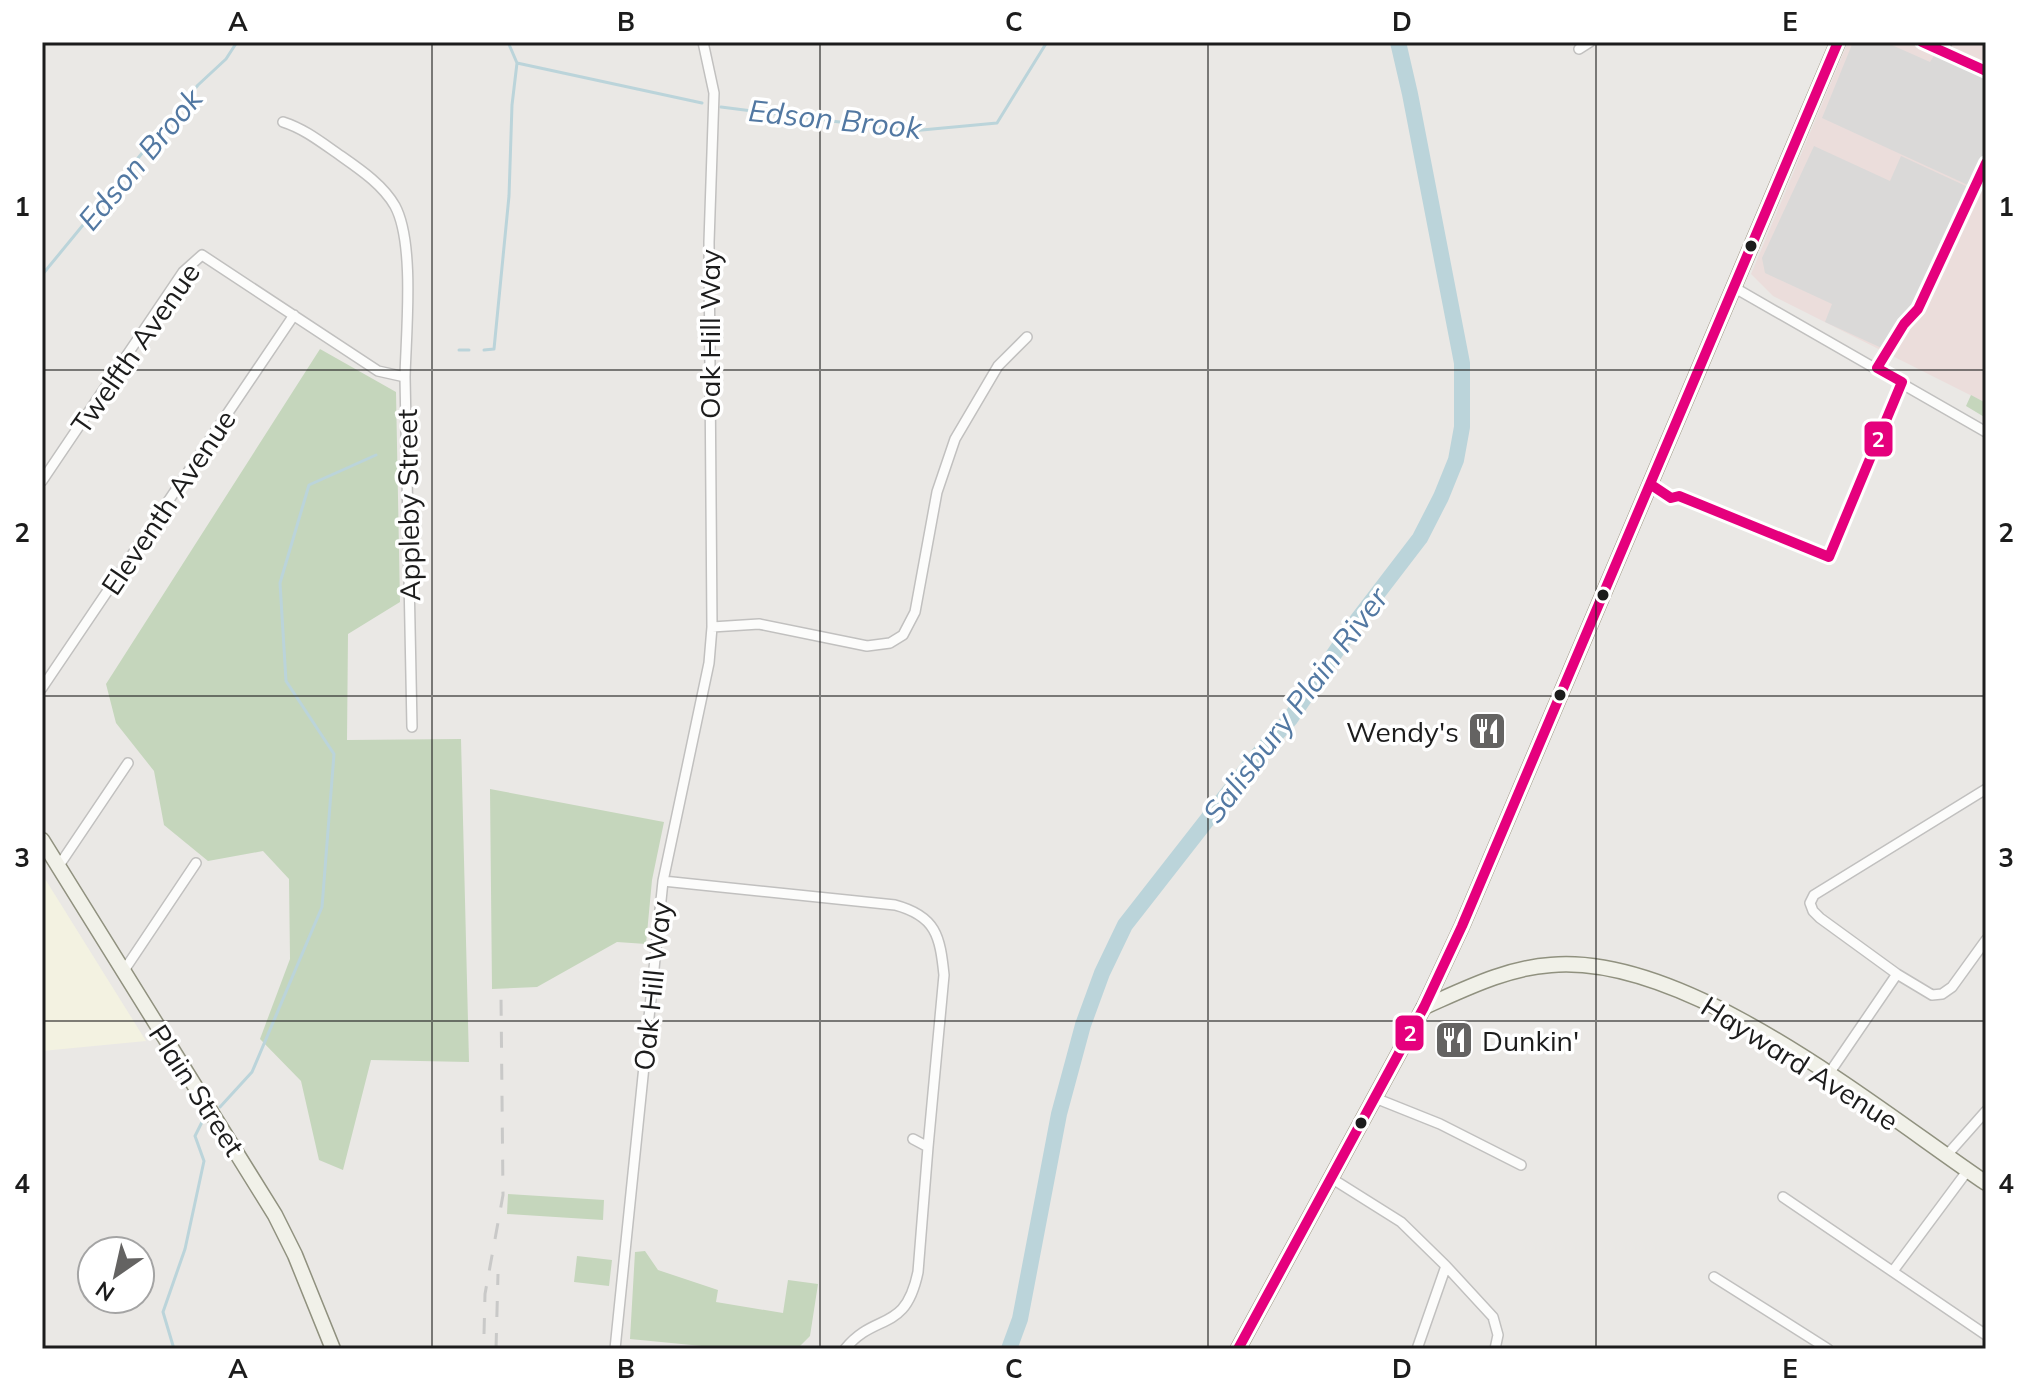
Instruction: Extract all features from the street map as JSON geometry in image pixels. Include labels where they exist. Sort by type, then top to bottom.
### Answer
[{"type":"main road","points":[[1238,1349],[1436,983],[1838,42]]},
{"type":"main road","name":"Plain Street","points":[[42,840],[275,1215],[295,1255],[333,1349]]},
{"type":"main road","name":"Hayward Avenue","points":[[1424,1007],[1512,971],[1550,965],[1596,965],[1633,973],[1706,1003],[1774,1041],[1986,1183]]},
{"type":"main road","points":[[1436,983],[1450,990],[1462,990]]},
{"type":"street","name":"Oak Hill Way","points":[[615,1349],[663,881],[709,663],[712,627],[709,242],[714,93],[703,42]]},
{"type":"street","points":[[1579,49],[1590,42]]},
{"type":"street","points":[[1922,42],[1942,53],[1947,42]]},
{"type":"street","points":[[283,122],[300,127],[353,165],[385,192],[395,207],[406,239],[405,377]]},
{"type":"street","name":"Appleby Street","points":[[202,255],[378,371],[405,377],[412,727]]},
{"type":"street","name":"Twelfth Avenue","points":[[42,481],[183,272],[202,255]]},
{"type":"street","points":[[1735,288],[1986,432]]},
{"type":"street","name":"Eleventh Avenue","points":[[42,688],[294,315]]},
{"type":"street","points":[[712,627],[759,624],[867,646],[890,643],[903,635],[915,612],[937,492],[949,451],[998,366],[1027,337]]},
{"type":"street","points":[[58,867],[128,763]]},
{"type":"street","points":[[1986,789],[1814,895],[1810,903],[1820,918],[1924,993],[1942,994],[1952,987],[1986,940]]},
{"type":"street","points":[[123,972],[196,863]]},
{"type":"street","points":[[663,881],[895,905],[918,911],[931,925],[941,950],[944,975],[914,1290],[908,1304],[895,1316],[864,1331],[845,1349]]},
{"type":"street","points":[[1828,1075],[1897,974]]},
{"type":"street","points":[[1375,1098],[1440,1124],[1521,1165]]},
{"type":"street","points":[[1947,1155],[1986,1111]]},
{"type":"street","points":[[913,1139],[928,1147]]},
{"type":"street","points":[[1893,1271],[1968,1170]]},
{"type":"street","points":[[1331,1178],[1401,1222],[1446,1266],[1493,1317],[1498,1335],[1495,1349]]},
{"type":"street","points":[[1783,1197],[1986,1335]]},
{"type":"street","points":[[1417,1349],[1446,1266]]},
{"type":"street","points":[[1714,1277],[1828,1349]]},
{"type":"shaded area","points":[[1848,42],[1986,42],[1986,403],[1773,296],[1751,274]]},
{"type":"shaded area","points":[[1853,42],[1885,42],[1930,62],[1935,54],[1986,78],[1986,152],[1970,186],[1822,118]]},
{"type":"shaded area","points":[[1814,146],[1890,181],[1901,156],[1968,187],[1912,308],[1902,315],[1886,350],[1825,322],[1832,304],[1765,273],[1762,258]]},
{"type":"shaded area","points":[[42,874],[146,1041],[42,1051]]},
{"type":"green space","points":[[320,349],[396,392],[400,602],[348,634],[347,740],[461,739],[469,1062],[371,1060],[343,1170],[319,1160],[301,1081],[260,1039],[290,959],[289,879],[263,851],[208,861],[164,825],[154,771],[116,723],[106,684]]},
{"type":"green space","points":[[1971,395],[1986,403],[1986,418],[1966,406]]},
{"type":"green space","points":[[490,789],[664,822],[652,880],[646,944],[617,942],[537,987],[492,989]]},
{"type":"green space","points":[[508,1194],[604,1200],[603,1220],[507,1214]]},
{"type":"green space","points":[[645,1251],[658,1270],[718,1290],[716,1302],[783,1313],[788,1280],[818,1284],[810,1336],[797,1349],[704,1349],[702,1346],[630,1339],[635,1252]]},
{"type":"green space","points":[[577,1256],[612,1260],[609,1286],[574,1282]]},
{"type":"waterway","name":"Edson Brook","points":[[42,275],[198,85],[226,59],[237,42]]},
{"type":"waterway","name":"Edson Brook","points":[[508,42],[517,63],[702,103]]},
{"type":"waterway","name":"Edson Brook","points":[[721,107],[911,131],[997,123],[1047,42]]},
{"type":"waterway","name":"Salisbury Plain River","points":[[1009,1349],[1020,1319],[1059,1114],[1083,1025],[1102,973],[1125,925],[1257,756],[1290,719],[1358,619],[1420,538],[1456,460],[1462,427],[1462,363],[1398,42]]},
{"type":"waterway","points":[[484,350],[494,349],[509,196],[512,105],[517,63]]},
{"type":"waterway","points":[[459,350],[469,350]]},
{"type":"waterway","points":[[220,1107],[252,1072],[322,907],[334,754],[286,681],[280,583],[309,485],[376,455]]},
{"type":"waterway","points":[[174,1349],[163,1312],[185,1249],[204,1161],[195,1136],[202,1122]]},
{"type":"railway","points":[[484,1334],[485,1294],[503,1195],[501,997]]},
{"type":"railway","points":[[496,1349],[498,1274]]},
{"type":"transit line","name":"2","points":[[1238,1349],[1424,1007],[1462,926],[1838,42]]},
{"type":"transit line","name":"2","points":[[1922,42],[1986,71]]},
{"type":"transit line","name":"2","points":[[1650,484],[1671,498],[1679,496],[1829,557],[1902,382],[1877,368],[1904,324],[1918,309],[1986,163]]},
{"type":"place","name":"Wendy's","points":[[1487,731]]},
{"type":"place","name":"Dunkin'","points":[[1454,1040]]}]
